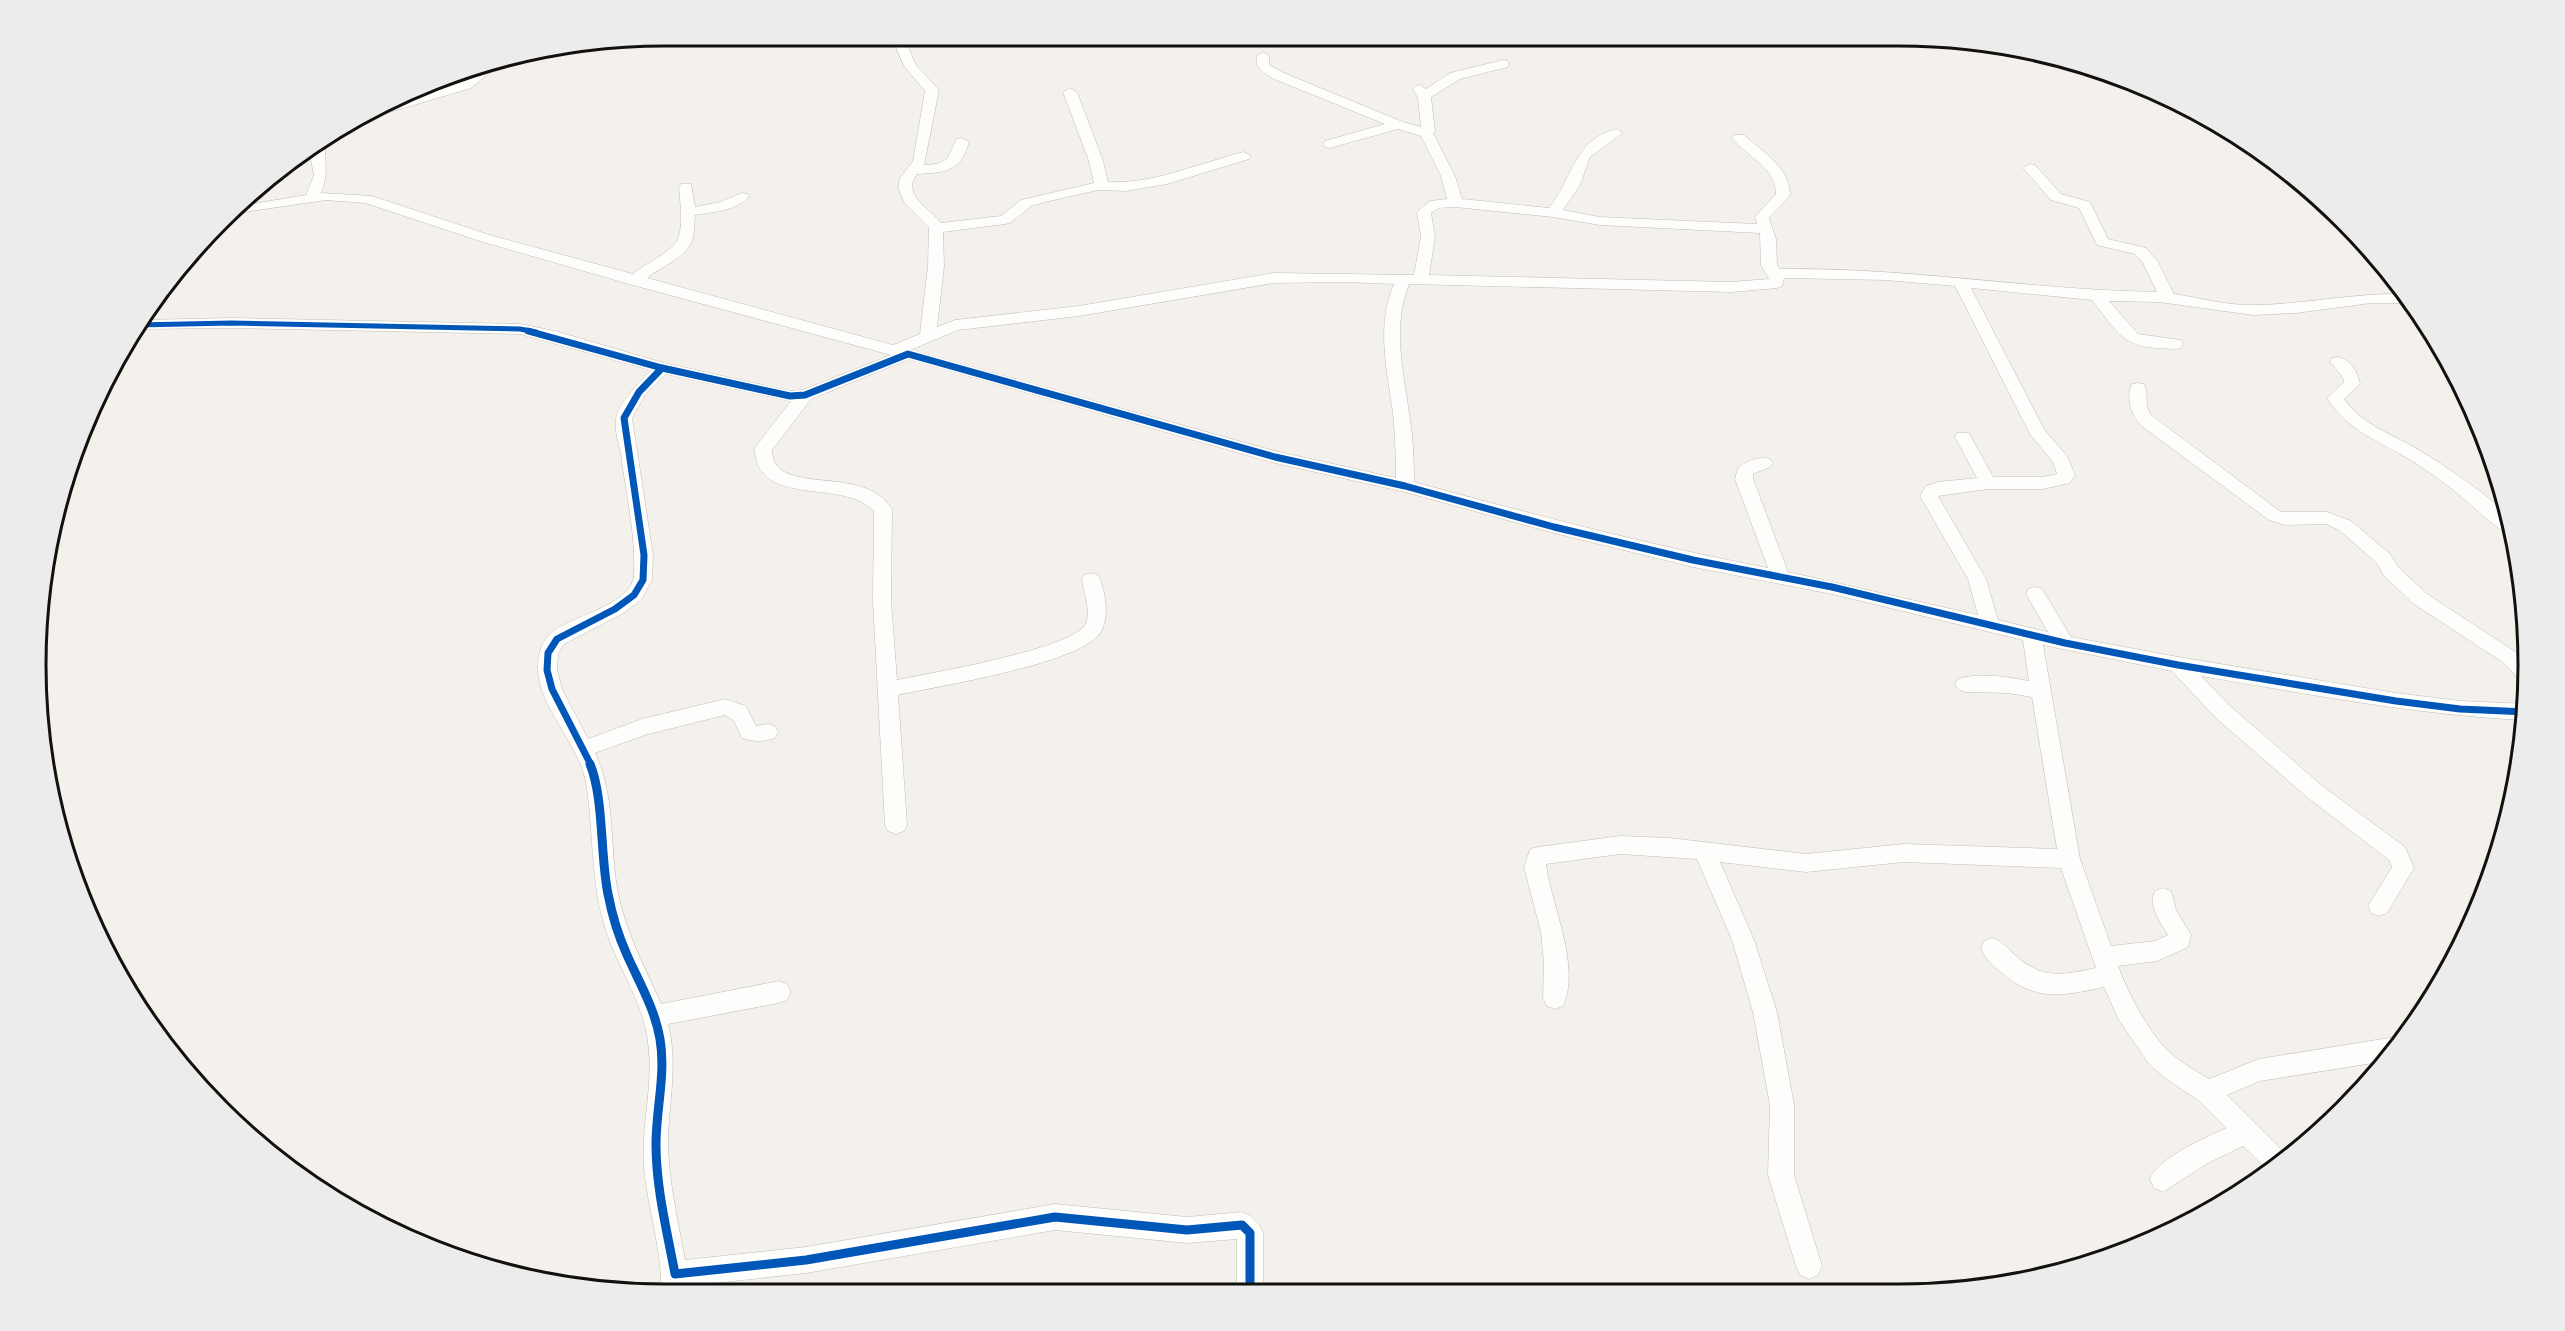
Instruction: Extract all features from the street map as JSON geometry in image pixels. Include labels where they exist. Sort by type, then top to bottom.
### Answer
[{"type":"street","points":[[901,46],[910,66],[932,90],[920,161],[916,170],[906,181],[905,193],[934,223],[936,228],[936,266],[928,334]]},
{"type":"street","points":[[1263,56],[1264,67],[1272,72],[1398,125],[1426,133],[1438,154],[1453,191],[1455,203]]},
{"type":"street","points":[[1426,133],[1428,131],[1422,92],[1455,76],[1503,64]]},
{"type":"street","points":[[414,100],[466,85],[474,77]]},
{"type":"street","points":[[1070,92],[1096,161],[1102,186]]},
{"type":"street","points":[[1330,144],[1398,125]]},
{"type":"street","points":[[1553,213],[1573,185],[1584,156],[1594,146],[1616,133]]},
{"type":"street","points":[[149,325],[231,323],[520,329],[537,331],[662,368],[790,396],[805,395],[901,352],[928,334],[964,323],[1079,311],[1274,278],[1346,277],[1731,287],[1777,283],[1776,274],[1769,265],[1769,239],[1762,217],[1783,195],[1784,182],[1773,168],[1739,138]]},
{"type":"street","points":[[916,170],[950,166],[956,160],[962,142]]},
{"type":"street","points":[[312,197],[321,175],[316,155]]},
{"type":"street","points":[[936,228],[1005,220],[1028,202],[1102,186],[1126,187],[1167,180],[1244,156]]},
{"type":"street","points":[[2030,168],[2056,197],[2085,204],[2102,242],[2112,246],[2133,247],[2142,251],[2168,299]]},
{"type":"street","points":[[634,281],[654,264],[681,248],[685,242],[688,212],[686,187]]},
{"type":"street","points":[[248,209],[312,197],[340,195],[378,202],[488,239],[634,281],[901,352],[1275,457],[1405,486],[1583,535],[1693,560],[1780,576],[2031,633],[2065,643],[2178,665],[2396,701],[2460,709],[2516,712]]},
{"type":"street","points":[[688,212],[724,206],[742,197]]},
{"type":"street","points":[[1421,279],[1428,247],[1424,210],[1435,204],[1455,203],[1647,224],[1766,229]]},
{"type":"street","points":[[1776,274],[1838,273],[2097,296],[2168,299],[2271,310],[2371,298],[2398,299]]},
{"type":"street","points":[[1403,280],[1396,296],[1393,349],[1403,430],[1405,486]]},
{"type":"street","points":[[1959,282],[1979,315],[1997,356],[2038,434],[2061,460],[2066,475],[2064,479],[2043,483],[1988,483],[1938,488],[1932,490],[1929,495],[1977,579],[1990,624]]},
{"type":"street","points":[[2097,296],[2132,338],[2143,342],[2175,344]]},
{"type":"street","points":[[2338,362],[2350,374],[2352,381],[2352,384],[2335,398],[2347,413],[2467,490],[2501,521]]},
{"type":"street","points":[[662,368],[639,392],[624,418],[644,555],[643,580],[626,602],[598,620],[557,639],[548,652],[548,671],[551,686],[566,719],[590,759],[596,780],[604,868],[615,926],[636,980],[655,1016],[660,1044],[660,1104],[656,1152],[674,1284],[1055,1216],[1085,1217],[1176,1229],[1204,1230],[1242,1225],[1250,1233],[1250,1284]]},
{"type":"street","points":[[2138,388],[2140,417],[2275,516],[2283,519],[2319,517],[2335,520],[2384,559],[2387,568],[2425,601],[2512,659],[2518,665]]},
{"type":"street","points":[[805,395],[764,449],[763,456],[772,471],[779,476],[805,484],[857,490],[872,496],[881,504],[884,515],[882,600],[896,825]]},
{"type":"street","points":[[1963,436],[1988,483]]},
{"type":"street","points":[[1764,463],[1744,472],[1743,479],[1780,576]]},
{"type":"street","points":[[889,690],[1021,660],[1082,638],[1095,622],[1091,580]]},
{"type":"street","points":[[2035,594],[2065,643]]},
{"type":"street","points":[[2031,633],[2069,860],[2106,966],[2127,1012],[2157,1056],[2173,1070],[2206,1092],[2274,1159]]},
{"type":"street","points":[[2178,665],[2222,711],[2314,791],[2397,854],[2403,868],[2379,906]]},
{"type":"street","points":[[1965,684],[2007,685],[2042,691]]},
{"type":"street","points":[[584,749],[642,727],[725,707],[735,708],[741,714],[749,732],[756,734],[768,732]]},
{"type":"street","points":[[1555,998],[1558,967],[1552,927],[1535,867],[1536,858],[1547,854],[1620,845],[1704,851],[1806,863],[1905,853],[2069,860]]},
{"type":"street","points":[[1704,851],[1743,940],[1765,1012],[1782,1105],[1781,1175],[1809,1266]]},
{"type":"street","points":[[1992,948],[2017,974],[2048,986],[2069,984],[2106,966],[2157,951],[2180,940],[2178,930],[2164,910],[2163,898]]},
{"type":"street","points":[[655,1016],[779,992]]},
{"type":"street","points":[[2206,1092],[2259,1070],[2385,1050]]},
{"type":"street","points":[[2163,1179],[2199,1154],[2247,1131]]},
{"type":"cycle path","points":[[149,325],[231,323],[520,329],[549,335],[662,368],[790,396],[805,395],[908,354],[1275,457],[1405,486],[1554,527],[1693,560],[1832,587],[2065,643],[2178,665],[2396,701],[2460,709],[2516,712]]},
{"type":"cycle path","points":[[662,368],[639,392],[624,418],[644,555],[643,580],[634,595],[615,609],[557,639],[548,653],[547,670],[552,689],[592,767],[596,783],[604,874],[611,910],[621,941],[657,1025],[661,1054],[656,1126],[657,1169],[675,1274],[806,1260],[1055,1217],[1187,1230],[1242,1225],[1250,1233],[1250,1284]]}]
